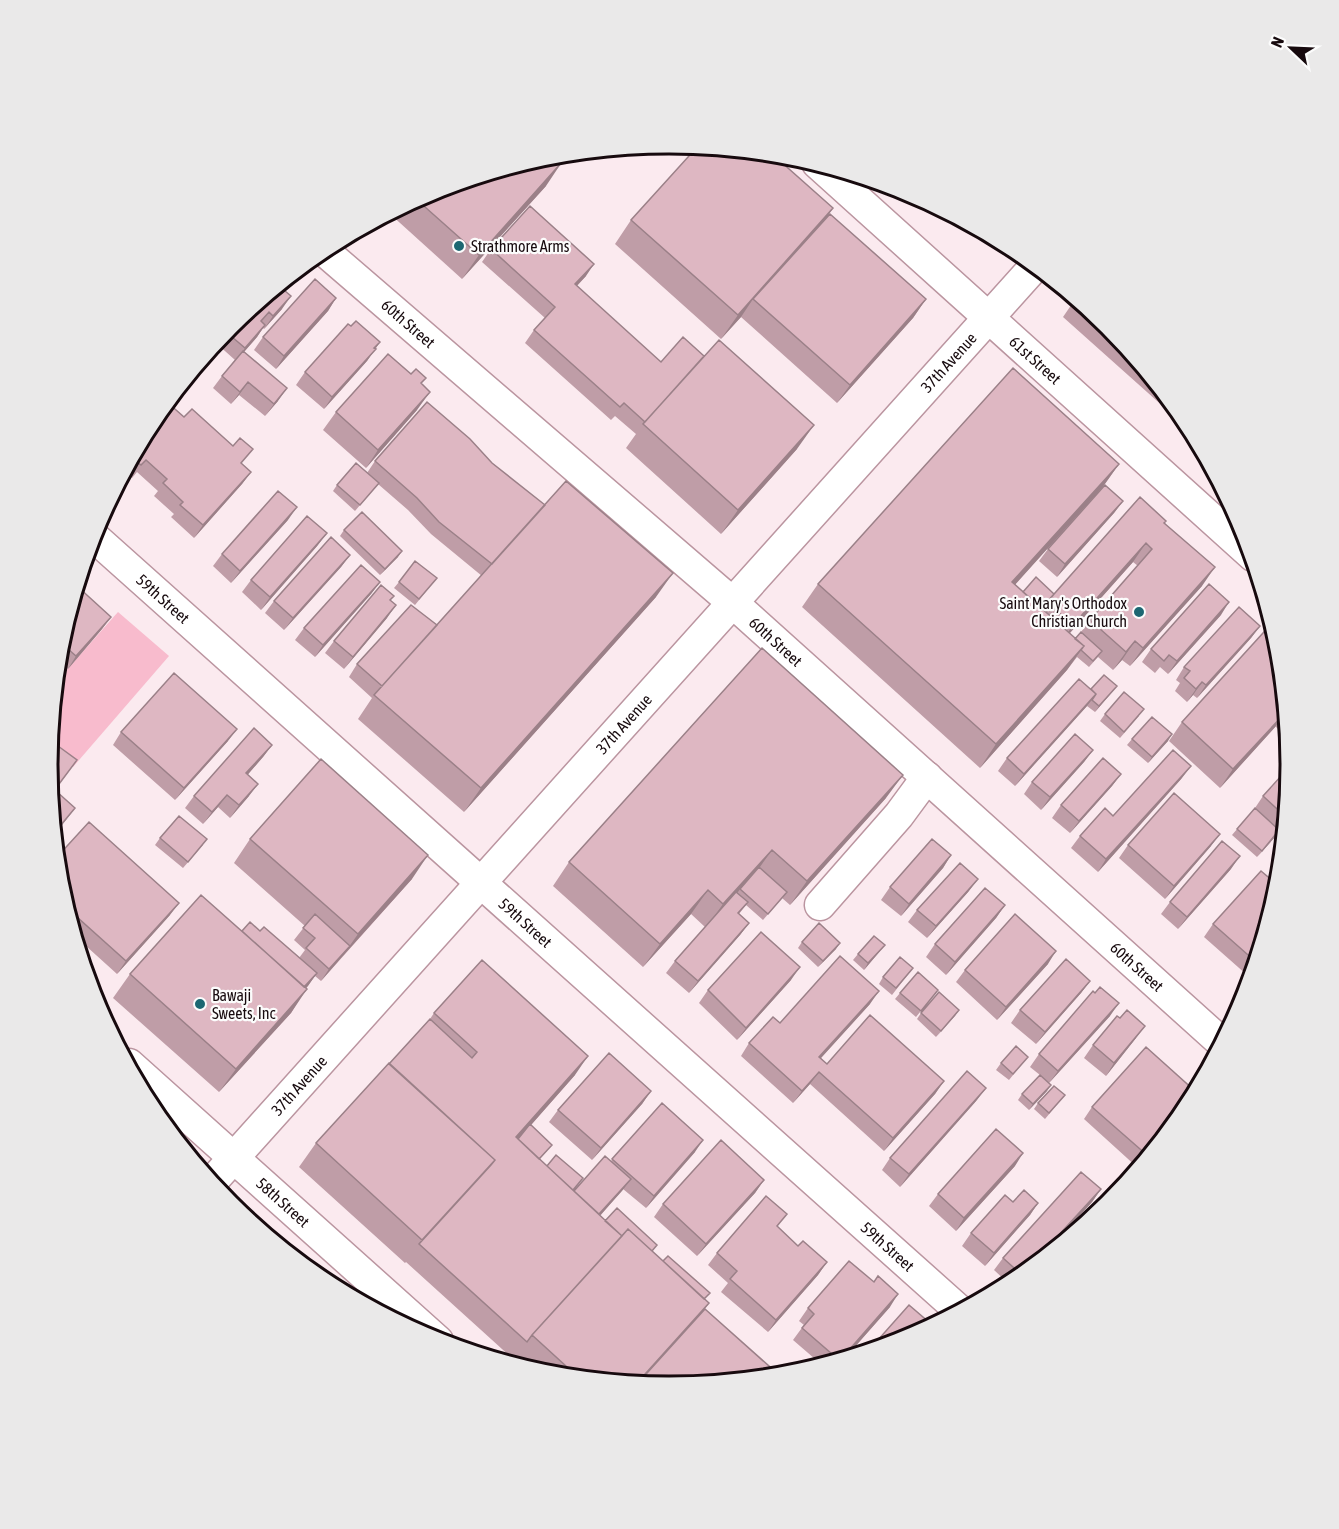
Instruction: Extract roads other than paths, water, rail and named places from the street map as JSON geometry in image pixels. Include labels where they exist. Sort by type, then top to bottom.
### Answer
[{"type":"street","name":"61st Street","points":[[830,175],[1239,543]]},
{"type":"street","name":"60th Street","points":[[330,256],[733,603],[1216,1037]]},
{"type":"street","name":"37th Avenue","points":[[218,1176],[1030,272]]},
{"type":"street","name":"59th Street","points":[[101,543],[953,1305]]},
{"type":"street","points":[[820,905],[899,814],[927,777]]},
{"type":"street","name":"58th Street","points":[[145,1079],[413,1318]]},
{"type":"place","name":"Strathmore Arms","points":[[459,246]]},
{"type":"place","name":"Saint Mary's Orthodox Christian Church","points":[[1139,612]]},
{"type":"place","name":"Bawaji Sweets, Inc","points":[[200,1004]]}]
